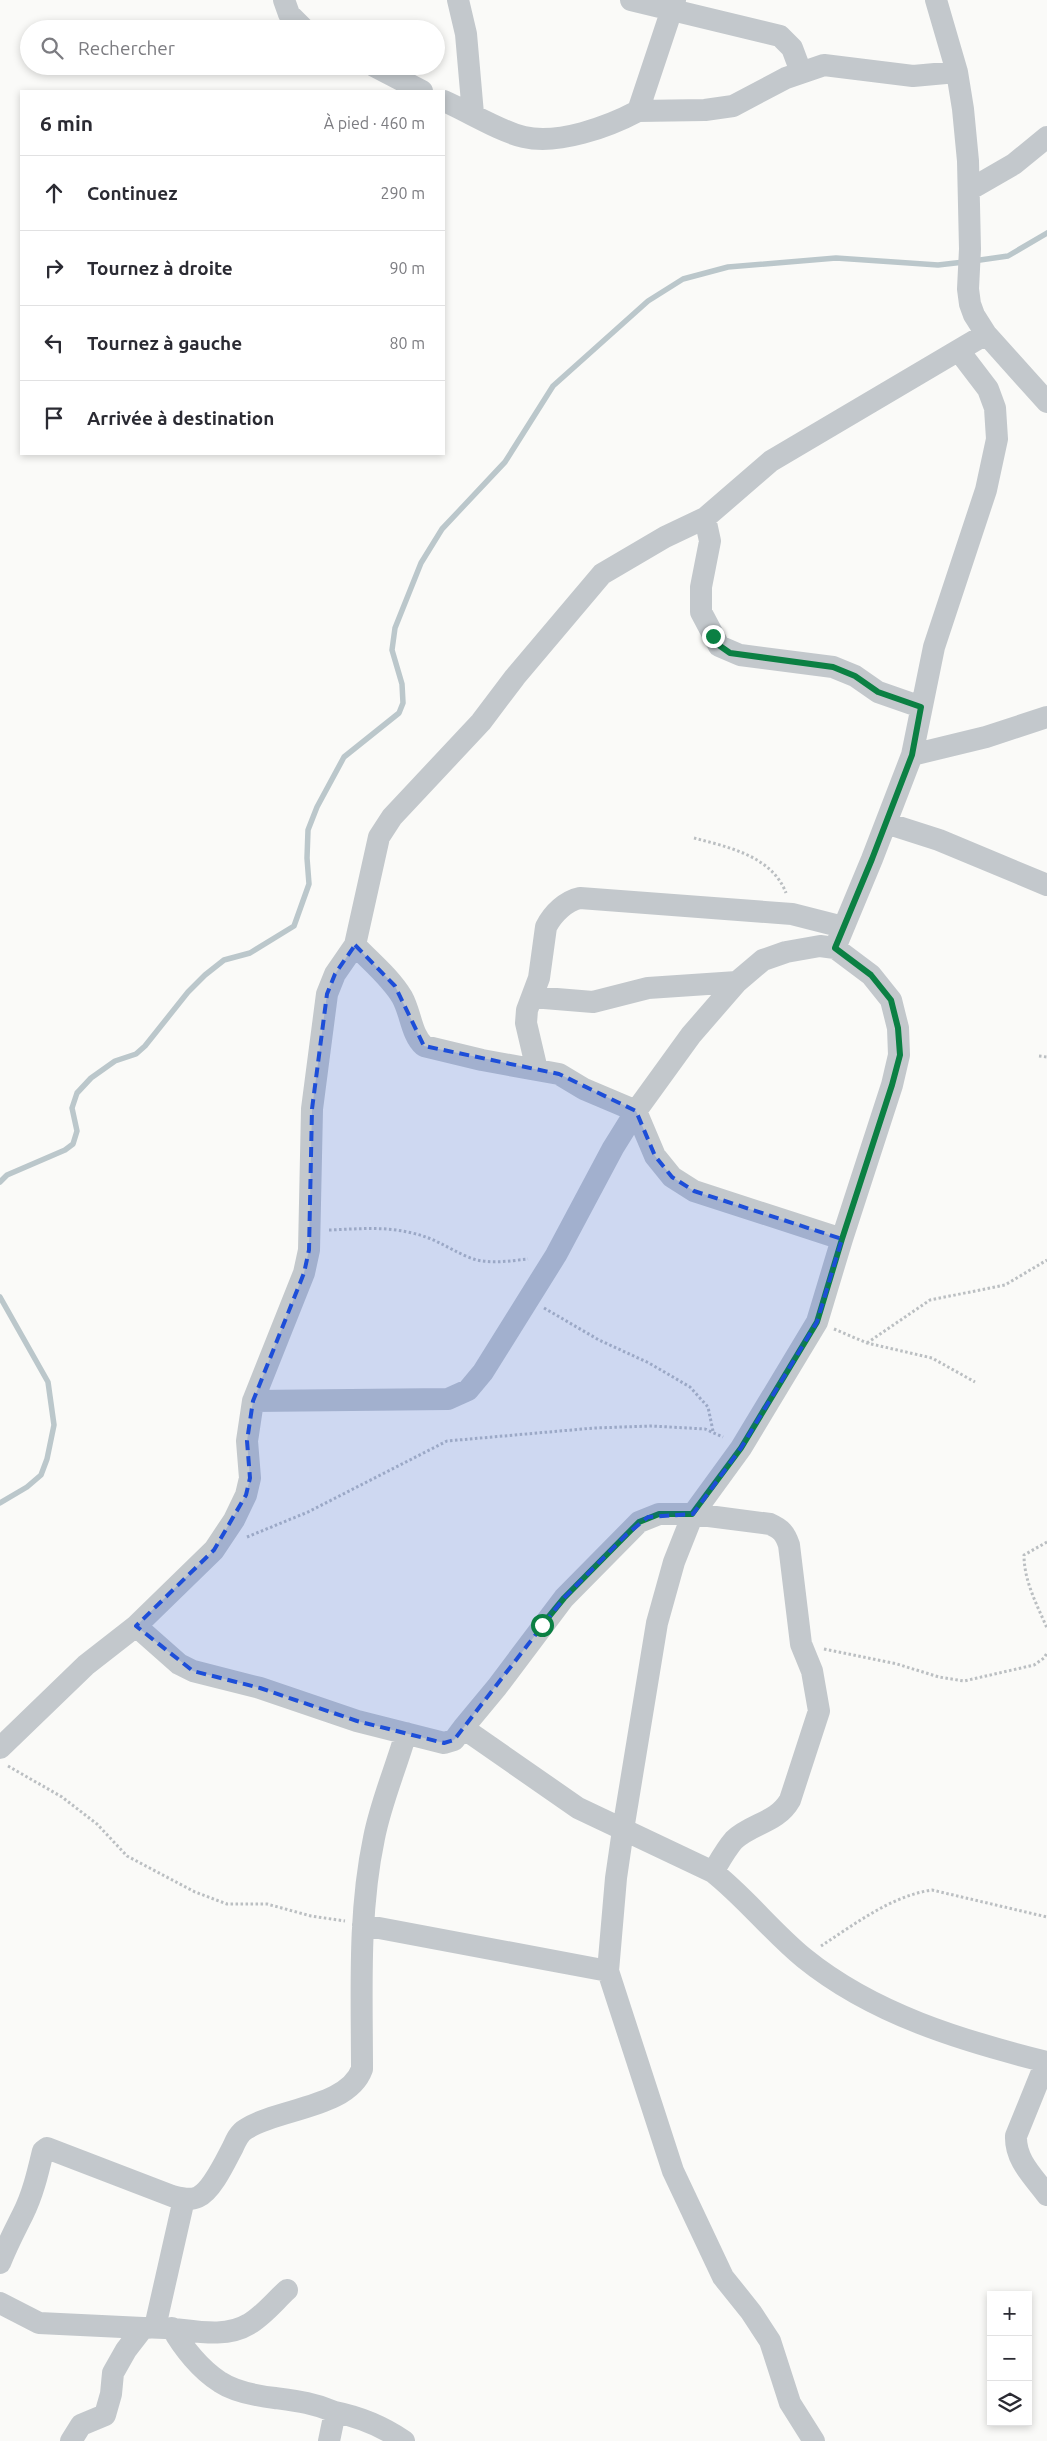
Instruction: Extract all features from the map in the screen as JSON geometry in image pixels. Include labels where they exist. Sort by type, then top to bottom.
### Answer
[{"type":"street","points":[[284,0],[289,14],[295,20]]},
{"type":"street","points":[[458,0],[466,34],[473,114]]},
{"type":"street","points":[[631,0],[674,5],[780,36],[792,48],[801,72]]},
{"type":"street","points":[[936,0],[957,72],[964,118],[969,190],[970,249],[968,289],[974,316],[986,334],[1047,402]]},
{"type":"street","points":[[638,111],[674,5]]},
{"type":"street","points":[[445,101],[523,137],[543,140],[563,138],[613,122],[638,111],[705,110],[733,106],[801,72],[824,64],[913,76],[957,72]]},
{"type":"street","points":[[391,75],[420,90]]},
{"type":"street","points":[[969,190],[1014,164],[1047,137]]},
{"type":"street","points":[[0,1748],[86,1664],[136,1626],[214,1550],[246,1496],[250,1478],[247,1441],[253,1401],[304,1273],[311,1231],[312,1109],[327,994],[335,974],[354,945],[379,837],[392,817],[481,722],[515,678],[602,574],[665,537],[705,518],[771,461],[986,334]]},
{"type":"street","points":[[835,948],[912,755],[934,647],[986,490],[998,440],[995,408],[988,389],[959,351]]},
{"type":"street","points":[[705,518],[710,541],[701,587],[701,612],[720,646],[740,655],[833,667],[846,671],[878,692],[921,707]]},
{"type":"street","points":[[912,755],[986,738],[1047,717]]},
{"type":"street","points":[[886,823],[939,840],[1047,885]]},
{"type":"street","points":[[536,1070],[526,1023],[527,1010],[539,978],[546,926],[549,920],[572,900],[580,898],[792,914],[843,927]]},
{"type":"street","points":[[354,945],[395,986],[408,1010],[419,1041],[424,1046],[482,1060],[559,1074],[584,1089],[636,1110],[655,1156],[672,1177],[694,1191],[842,1239]]},
{"type":"street","points":[[253,1401],[448,1399],[468,1390],[483,1372],[556,1255],[613,1148],[636,1110],[691,1035],[738,982],[763,960],[786,952],[820,946],[835,948],[871,975],[891,1000],[898,1028],[900,1055],[817,1322],[741,1448],[692,1514],[674,1562],[658,1623],[623,1830],[613,1906],[608,1971],[673,2171],[723,2277],[751,2312],[770,2341],[790,2403],[814,2441]]},
{"type":"street","points":[[532,997],[592,1002],[648,988],[738,982]]},
{"type":"street","points":[[136,1626],[179,1664],[193,1671],[260,1688],[357,1721],[444,1743],[454,1740],[497,1687],[564,1598],[639,1522],[659,1514],[692,1514],[770,1524],[785,1533],[789,1545],[801,1644],[812,1671],[819,1711],[790,1800],[777,1816],[734,1841],[713,1872]]},
{"type":"street","points":[[463,1728],[578,1808],[713,1872],[803,1957],[831,1978],[872,2001],[920,2023],[1046,2062],[1016,2136],[1016,2145],[1020,2160],[1047,2195]]},
{"type":"street","points":[[0,2263],[10,2235],[22,2215],[35,2182],[43,2151],[47,2148],[184,2199],[197,2198],[205,2193],[244,2130],[325,2100],[347,2090],[358,2080],[362,2069],[363,1925],[374,1838],[382,1804],[399,1759],[406,1733]]},
{"type":"street","points":[[363,1925],[608,1971]]},
{"type":"street","points":[[71,2441],[81,2425],[105,2415],[111,2394],[113,2373],[157,2328],[184,2199]]},
{"type":"street","points":[[0,2302],[39,2323],[216,2332],[228,2331],[249,2324],[287,2290]]},
{"type":"street","points":[[157,2328],[182,2346],[220,2382],[251,2393],[318,2404],[335,2412],[358,2417],[387,2429],[404,2441]]},
{"type":"street","points":[[329,2441],[335,2412]]},
{"type":"path","points":[[694,838],[740,851],[767,866],[783,885],[792,914]]},
{"type":"path","points":[[1039,1056],[1047,1057]]},
{"type":"path","points":[[311,1231],[378,1228],[411,1232],[438,1240],[469,1257],[493,1262],[556,1255]]},
{"type":"path","points":[[867,1343],[930,1300],[1005,1285],[1047,1260]]},
{"type":"path","points":[[528,1300],[599,1340],[649,1363],[690,1387],[708,1407],[713,1432]]},
{"type":"path","points":[[817,1322],[867,1343],[932,1358],[975,1382]]},
{"type":"path","points":[[214,1550],[308,1512],[447,1440],[652,1426],[713,1432],[741,1448]]},
{"type":"path","points":[[1047,1542],[1024,1556],[1027,1577],[1047,1628]]},
{"type":"path","points":[[801,1644],[897,1664],[939,1677],[964,1681],[1034,1665],[1044,1658],[1047,1653]]},
{"type":"path","points":[[0,1761],[62,1797],[96,1824],[127,1856],[215,1901],[227,1904],[267,1904],[311,1916],[363,1925]]},
{"type":"path","points":[[803,1957],[889,1904],[915,1892],[932,1890],[1047,1917]]},
{"type":"highlighted area","points":[[355,945],[395,986],[424,1046],[559,1074],[636,1111],[655,1156],[672,1177],[694,1191],[842,1239],[817,1322],[741,1448],[693,1514],[648,1517],[626,1535],[564,1598],[454,1740],[444,1743],[357,1721],[260,1688],[193,1671],[136,1626],[214,1550],[246,1495],[250,1478],[247,1441],[253,1401],[304,1273],[309,1250],[312,1109],[327,994],[335,974]]},
{"type":"waterway","points":[[973,261],[1008,256],[1047,233]]},
{"type":"waterway","points":[[0,1182],[7,1175],[65,1150],[73,1144],[77,1131],[72,1108],[77,1093],[91,1078],[115,1061],[136,1054],[145,1046],[188,992],[205,975],[224,960],[250,953],[294,926],[309,884],[307,858],[308,830],[317,807],[344,757],[399,713],[403,703],[402,684],[392,650],[395,628],[421,563],[442,529],[505,462],[553,386],[648,301],[683,279],[728,267],[836,258],[938,265],[964,262]]},
{"type":"waterway","points":[[0,1297],[48,1382],[54,1425],[47,1459],[41,1475],[27,1487],[0,1503]]},
{"type":"route","points":[[542,1625],[564,1598],[639,1522],[659,1514],[692,1514],[704,1501],[741,1448],[817,1322],[900,1055],[898,1028],[891,1000],[871,975],[835,948],[912,755],[921,707],[878,692],[855,676],[833,667],[730,653],[720,646],[713,636]]}]
